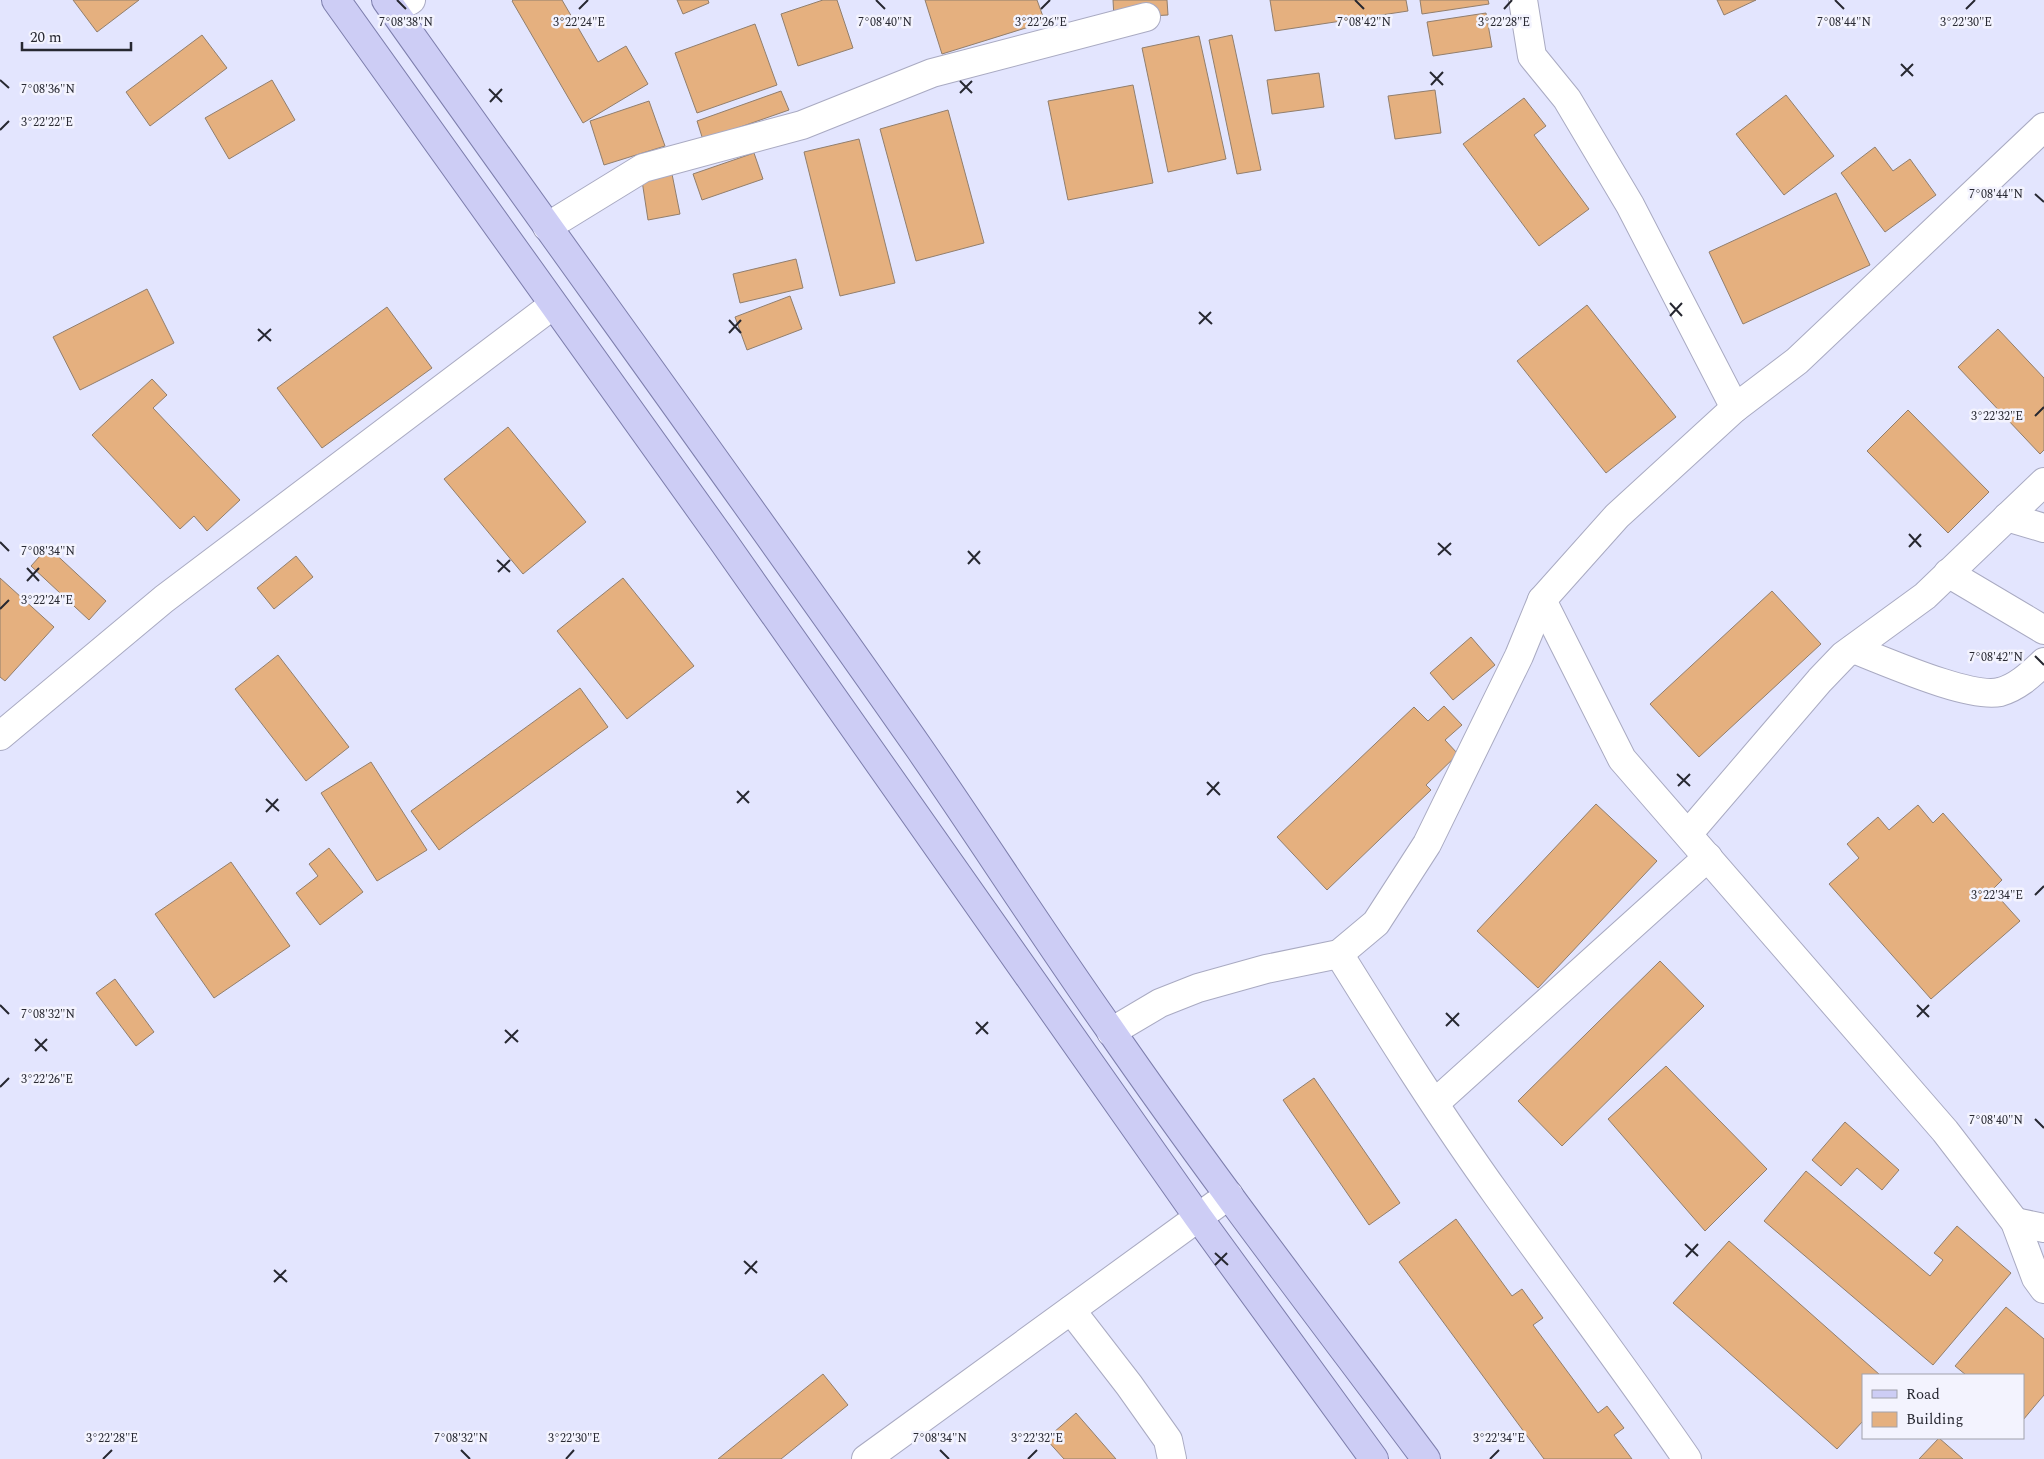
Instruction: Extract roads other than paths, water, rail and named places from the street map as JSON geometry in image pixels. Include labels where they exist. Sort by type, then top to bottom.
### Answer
[{"type":"main road","points":[[336,0],[723,541],[1198,1217],[1374,1459]]},
{"type":"main road","points":[[396,3],[547,227],[631,341],[879,692],[1111,1032],[1229,1195],[1426,1459]]},
{"type":"main road","points":[[842,711],[879,692]]},
{"type":"street","points":[[1523,0],[1532,56],[1567,99],[1630,205],[1735,408]]},
{"type":"street","points":[[547,227],[643,168],[802,125],[932,73],[1146,18]]},
{"type":"street","points":[[1111,1032],[1160,1003],[1198,988],[1266,969],[1339,954],[1376,923],[1427,844],[1519,656],[1542,600],[1618,516],[1735,408],[1797,361],[2044,127]]},
{"type":"street","points":[[0,736],[164,599],[553,305]]},
{"type":"street","points":[[1688,834],[1820,680],[1853,649],[1925,596],[2044,482]]},
{"type":"street","points":[[2007,517],[2044,528]]},
{"type":"street","points":[[1948,573],[2044,630]]},
{"type":"street","points":[[1542,600],[1622,759],[1945,1130],[2015,1222],[2036,1278],[2044,1289]]},
{"type":"street","points":[[1853,649],[1962,690],[1999,692],[2026,680],[2044,662]]},
{"type":"street","points":[[1435,1103],[1708,857]]},
{"type":"street","points":[[1339,954],[1496,1194],[1592,1325],[1686,1459]]},
{"type":"street","points":[[866,1459],[1229,1195]]},
{"type":"street","points":[[2015,1222],[2044,1228]]},
{"type":"street","points":[[1071,1310],[1129,1385],[1168,1440],[1172,1459]]}]
